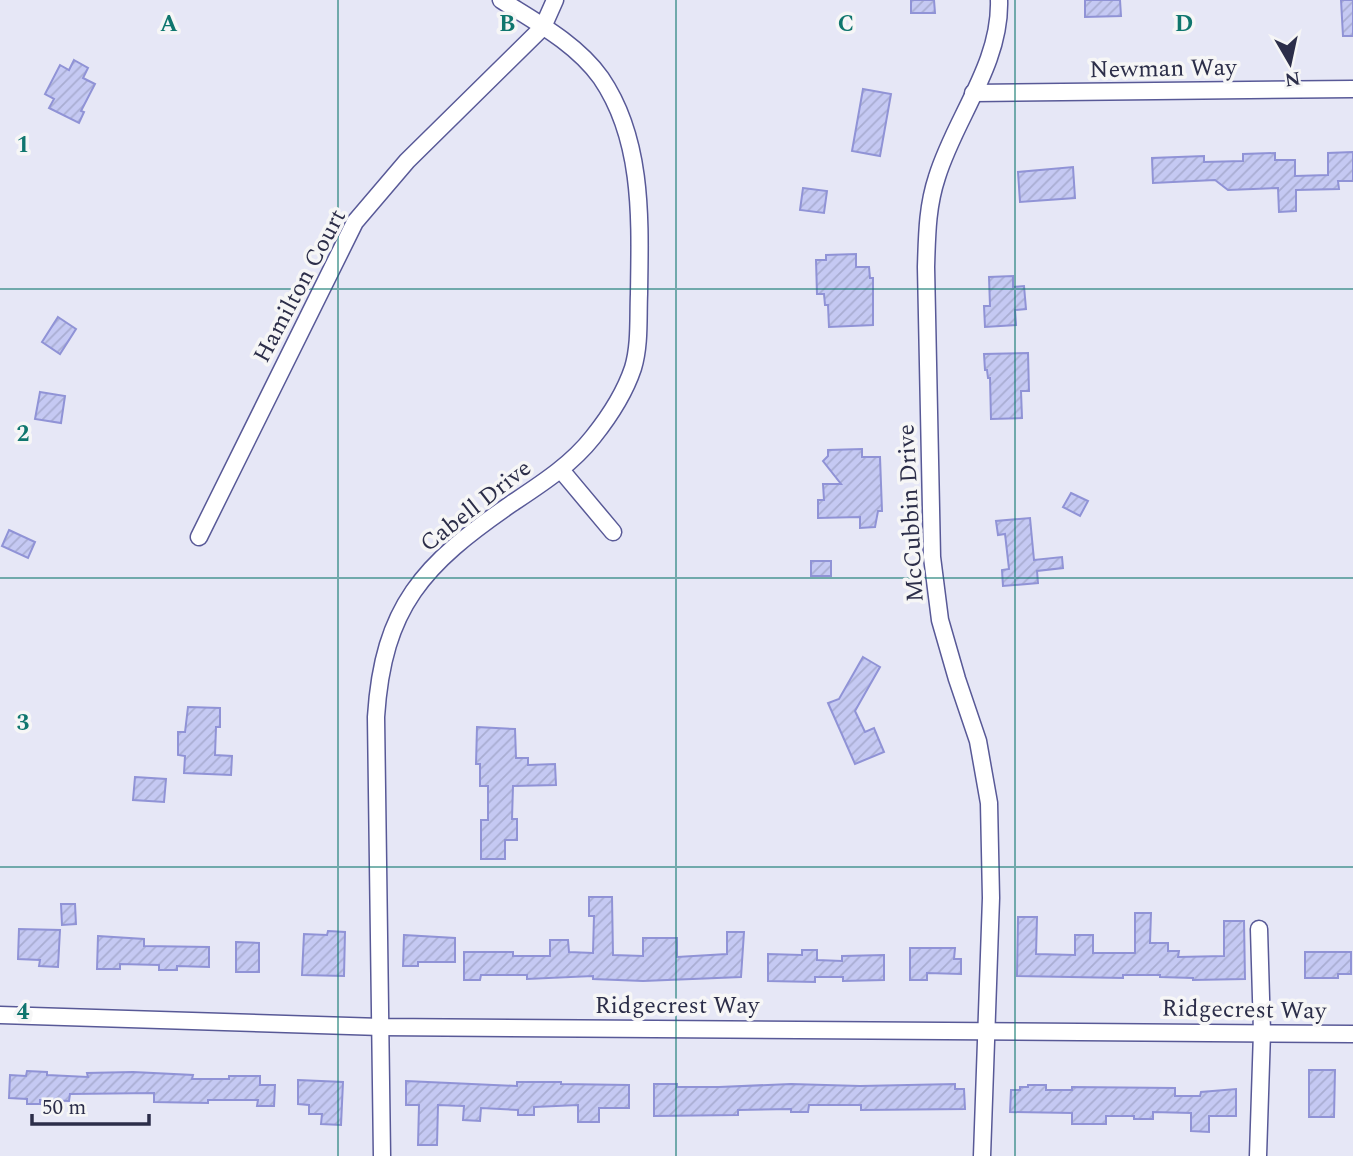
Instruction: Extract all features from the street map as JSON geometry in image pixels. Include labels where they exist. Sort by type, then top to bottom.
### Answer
[{"type":"street","name":"Cabell Drive","points":[[382,1156],[376,717],[383,657],[405,603],[446,552],[561,470],[599,429],[617,402],[633,367],[638,334],[638,194],[630,143],[617,105],[600,77],[579,54],[502,0]]},
{"type":"street","points":[[543,27],[555,0]]},
{"type":"street","name":"McCubbin Drive","points":[[982,1156],[992,866],[989,803],[978,741],[948,650],[935,589],[932,557],[926,267],[927,227],[932,195],[942,162],[994,42],[999,0]]},
{"type":"street","name":"Hamilton Court","points":[[199,537],[355,222],[407,161],[543,27]]},
{"type":"street","name":"Newman Way","points":[[973,93],[1353,89]]},
{"type":"street","points":[[561,470],[614,532]]},
{"type":"street","points":[[1258,929],[1262,1032],[1258,1156]]},
{"type":"street","name":"Ridgecrest Way","points":[[0,1015],[381,1027],[1353,1034]]},
{"type":"building","points":[[911,0],[934,0],[935,13],[911,13]]},
{"type":"building","points":[[1085,0],[1120,0],[1121,16],[1085,17]]},
{"type":"building","points":[[1341,0],[1353,0],[1353,36],[1343,36]]},
{"type":"building","points":[[74,60],[88,68],[83,78],[95,84],[81,111],[84,112],[79,123],[49,108],[54,99],[45,94],[60,65],[69,70]]},
{"type":"building","points":[[863,89],[891,94],[880,156],[852,151]]},
{"type":"building","points":[[1353,152],[1353,181],[1338,181],[1339,189],[1296,190],[1296,211],[1279,212],[1278,188],[1228,190],[1215,180],[1153,183],[1152,158],[1204,156],[1204,162],[1243,161],[1243,154],[1275,153],[1275,160],[1295,160],[1295,176],[1328,175],[1328,153]]},
{"type":"building","points":[[1073,167],[1075,198],[1020,202],[1018,172]]},
{"type":"building","points":[[803,188],[827,191],[824,213],[800,210]]},
{"type":"building","points":[[856,254],[856,267],[869,267],[870,278],[873,278],[873,325],[829,327],[828,305],[825,305],[824,294],[817,294],[816,260],[826,260],[826,255]]},
{"type":"building","points":[[1013,276],[1013,287],[1024,286],[1026,309],[1015,310],[1016,325],[985,327],[984,306],[990,306],[989,277]]},
{"type":"building","points":[[58,317],[76,329],[60,354],[42,342]]},
{"type":"building","points":[[1028,353],[1029,391],[1021,391],[1022,418],[991,419],[990,378],[985,370],[984,354]]},
{"type":"building","points":[[40,392],[65,396],[61,423],[35,419]]},
{"type":"building","points":[[862,449],[862,457],[880,457],[882,511],[878,511],[875,527],[860,528],[860,517],[818,518],[818,500],[824,500],[823,484],[841,484],[823,461],[828,456],[828,450]]},
{"type":"building","points":[[1071,493],[1088,501],[1080,516],[1063,507]]},
{"type":"building","points":[[1030,518],[1034,560],[1062,557],[1063,568],[1037,571],[1038,583],[1003,586],[1002,570],[1009,569],[1005,534],[998,535],[996,521]]},
{"type":"building","points":[[9,530],[35,542],[28,558],[2,546]]},
{"type":"building","points":[[811,561],[831,561],[831,576],[811,576]]},
{"type":"building","points":[[863,657],[880,667],[855,711],[865,732],[874,728],[884,752],[855,764],[828,703],[839,699]]},
{"type":"building","points":[[188,707],[220,708],[215,755],[232,756],[231,775],[184,773],[185,756],[178,755],[178,732],[185,732]]},
{"type":"building","points":[[477,727],[515,729],[516,758],[528,758],[528,765],[555,764],[556,785],[513,786],[512,819],[517,819],[517,840],[505,840],[505,859],[481,859],[481,820],[488,820],[488,786],[480,786],[480,764],[476,764]]},
{"type":"building","points":[[135,777],[166,779],[164,802],[133,800]]},
{"type":"building","points":[[589,897],[612,897],[613,955],[643,956],[643,938],[677,938],[677,957],[727,954],[727,932],[744,932],[741,977],[643,981],[593,979],[593,976],[527,979],[527,975],[481,975],[480,980],[464,980],[464,952],[513,952],[513,956],[550,956],[550,940],[568,940],[569,952],[593,953],[594,916],[589,916]]},
{"type":"building","points":[[61,904],[75,904],[76,924],[62,925]]},
{"type":"building","points":[[1135,913],[1151,913],[1150,943],[1168,943],[1168,951],[1179,951],[1178,957],[1224,956],[1224,921],[1244,921],[1245,979],[1193,980],[1160,975],[1123,975],[1123,978],[1017,976],[1018,917],[1037,917],[1036,954],[1075,955],[1075,935],[1093,935],[1093,953],[1135,953]]},
{"type":"building","points":[[19,929],[60,930],[58,967],[39,966],[40,960],[18,959]]},
{"type":"building","points":[[328,931],[345,932],[344,976],[302,975],[304,934],[327,935]]},
{"type":"building","points":[[404,935],[455,938],[455,962],[418,962],[418,966],[403,966]]},
{"type":"building","points":[[98,936],[144,939],[144,946],[209,947],[209,967],[177,966],[177,970],[159,970],[159,965],[120,964],[120,969],[97,969]]},
{"type":"building","points":[[236,942],[259,943],[259,972],[236,972]]},
{"type":"building","points":[[910,948],[955,948],[954,959],[961,959],[961,974],[927,973],[927,980],[910,980]]},
{"type":"building","points":[[802,950],[817,950],[817,960],[842,961],[842,956],[884,955],[884,980],[843,981],[843,977],[815,977],[815,982],[768,981],[768,954],[802,955]]},
{"type":"building","points":[[1305,952],[1351,952],[1351,974],[1338,974],[1338,978],[1305,978]]},
{"type":"building","points":[[1309,1070],[1335,1070],[1334,1117],[1309,1117]]},
{"type":"building","points":[[27,1071],[88,1077],[87,1073],[133,1072],[193,1075],[192,1079],[260,1076],[260,1085],[275,1085],[274,1106],[257,1106],[258,1100],[154,1102],[154,1093],[70,1094],[69,1101],[40,1100],[40,1104],[27,1104],[27,1099],[9,1098],[10,1075],[26,1076]]},
{"type":"building","points":[[298,1080],[343,1082],[341,1125],[321,1124],[322,1114],[309,1114],[309,1105],[298,1104]]},
{"type":"building","points":[[406,1081],[517,1086],[517,1082],[629,1085],[629,1108],[599,1108],[599,1122],[578,1122],[578,1105],[534,1107],[534,1115],[518,1115],[518,1110],[481,1108],[480,1121],[463,1120],[464,1106],[438,1105],[437,1145],[418,1145],[419,1105],[406,1105]]},
{"type":"building","points":[[654,1084],[719,1087],[955,1084],[955,1089],[964,1089],[965,1109],[861,1110],[861,1105],[809,1105],[808,1112],[791,1112],[791,1109],[738,1110],[738,1115],[654,1116]]},
{"type":"building","points":[[1046,1085],[1046,1090],[1072,1090],[1072,1087],[1175,1088],[1175,1096],[1200,1096],[1201,1092],[1236,1089],[1236,1116],[1209,1116],[1209,1132],[1191,1131],[1191,1113],[1153,1112],[1153,1119],[1106,1116],[1106,1124],[1072,1124],[1072,1113],[1010,1112],[1011,1090],[1020,1090],[1020,1087]]}]
